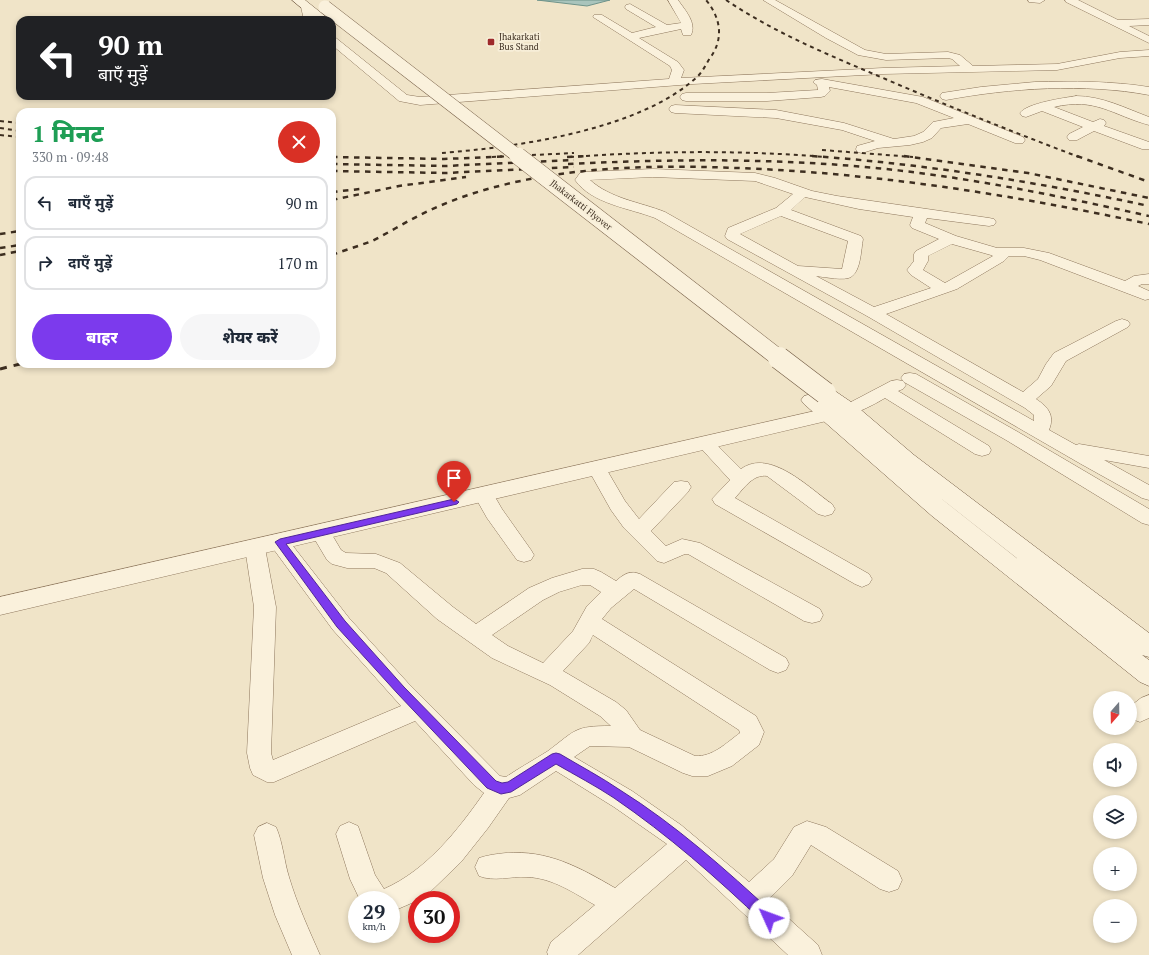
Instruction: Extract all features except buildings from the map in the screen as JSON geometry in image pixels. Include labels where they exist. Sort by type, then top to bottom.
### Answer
[{"type":"main road","name":"Jhakarkatti Flyover","points":[[314,7],[326,16]]},
{"type":"main road","name":"Jhakarkatti Flyover","points":[[336,24],[828,404]]},
{"type":"main road","name":"Jhakarkatti Flyover","points":[[336,29],[828,404]]},
{"type":"main road","points":[[0,606],[706,444],[828,404]]},
{"type":"main road","points":[[828,404],[906,460],[1149,647]]},
{"type":"main road","points":[[828,404],[867,449],[940,510],[1149,675]]},
{"type":"street","points":[[630,37],[665,28],[687,29],[684,17],[673,0]]},
{"type":"street","points":[[768,0],[862,53],[891,57],[948,55],[956,57],[970,69]]},
{"type":"street","points":[[1034,0],[1040,0]]},
{"type":"street","points":[[1070,0],[1149,40]]},
{"type":"street","points":[[630,7],[665,28]]},
{"type":"street","points":[[598,17],[674,64],[678,70],[674,83]]},
{"type":"street","points":[[1116,23],[1149,22]]},
{"type":"street","points":[[336,43],[403,98],[420,101],[674,83],[883,71],[1068,66],[1120,55],[1149,54]]},
{"type":"street","points":[[1037,67],[1053,85]]},
{"type":"street","points":[[801,76],[822,82],[913,99],[1019,140]]},
{"type":"street","points":[[686,97],[767,97],[821,93],[824,91],[822,82]]},
{"type":"street","points":[[946,96],[966,92],[1053,85],[1122,87],[1149,92]]},
{"type":"street","points":[[1026,113],[1042,107],[1076,100],[1087,100],[1098,102],[1149,121]]},
{"type":"street","points":[[1134,105],[1137,109],[1149,112]]},
{"type":"street","points":[[1042,107],[1148,145],[1136,156]]},
{"type":"street","points":[[675,109],[776,114],[800,120],[840,126],[893,143]]},
{"type":"street","points":[[1073,137],[1123,112]]},
{"type":"street","points":[[862,149],[873,145],[893,143],[927,136],[937,125],[968,120]]},
{"type":"street","points":[[989,222],[875,207],[802,193],[771,181],[755,177],[653,173],[591,176],[583,178],[582,180],[598,194],[660,215],[705,242],[1040,431],[1100,467],[1149,493]]},
{"type":"street","points":[[802,193],[781,211],[733,231],[732,236],[873,313],[1025,400],[1039,409],[1043,415],[1044,421],[1040,431]]},
{"type":"street","points":[[781,211],[826,230],[856,239],[850,269],[846,274],[790,268]]},
{"type":"street","points":[[922,213],[917,223],[919,227],[951,239],[1004,253],[1019,252],[1037,254],[1125,286],[1145,295]]},
{"type":"street","points":[[705,242],[722,242],[735,239]]},
{"type":"street","points":[[944,289],[915,270],[922,261],[921,254],[951,239]]},
{"type":"street","points":[[873,313],[944,289],[1000,258],[1004,253]]},
{"type":"street","points":[[1125,286],[1139,279],[1149,279]]},
{"type":"street","points":[[1025,400],[1045,382],[1054,364],[1060,357],[1122,324]]},
{"type":"street","points":[[828,404],[885,391],[928,368]]},
{"type":"street","points":[[910,378],[1012,436],[1149,518]]},
{"type":"street","points":[[885,391],[982,450]]},
{"type":"street","points":[[706,444],[741,480]]},
{"type":"street","points":[[1068,448],[1149,462]]},
{"type":"street","points":[[597,469],[618,506],[639,532],[664,556],[682,546],[693,548],[812,615]]},
{"type":"street","points":[[825,509],[773,471],[767,469],[754,469],[722,499],[862,579]]},
{"type":"street","points":[[639,532],[681,487]]},
{"type":"street","points":[[484,495],[494,513],[524,555]]},
{"type":"street","points":[[321,532],[334,555],[339,559],[347,561],[376,561],[393,568],[445,613],[511,658],[547,674],[608,709],[618,717],[632,737]]},
{"type":"street","points":[[280,542],[341,624],[483,776],[491,784],[501,789],[511,787],[556,758],[581,738],[607,736],[632,737],[692,766],[700,768],[718,762],[750,738],[752,732],[748,723],[589,622]]},
{"type":"street","points":[[255,548],[265,607],[259,753],[262,768],[267,771],[274,771],[419,709]]},
{"type":"street","points":[[476,635],[536,594],[552,586],[582,577],[594,577],[617,592]]},
{"type":"street","points":[[547,674],[581,637],[599,607],[633,579],[778,664]]},
{"type":"street","points":[[556,758],[617,794],[686,844],[808,955]]},
{"type":"street","points":[[400,895],[427,878],[438,868],[465,838],[501,789]]},
{"type":"street","points":[[749,900],[781,869],[792,854],[802,836],[807,833],[817,835],[889,880]]},
{"type":"street","points":[[349,834],[369,891]]},
{"type":"street","points":[[267,835],[276,878],[289,915],[306,955]]},
{"type":"street","points":[[561,952],[686,844]]},
{"type":"street","points":[[488,867],[522,865],[538,866],[556,871],[580,882],[616,904]]},
{"type":"water","points":[[537,0],[610,0],[587,6]]},
{"type":"railway","points":[[442,153],[506,146],[577,132],[612,123],[644,110],[674,95],[700,74],[714,51],[717,43],[719,36],[718,21],[706,0]]},
{"type":"railway","points":[[726,0],[764,23],[823,52],[956,109],[1079,157]]},
{"type":"railway","points":[[0,121],[16,123]]},
{"type":"railway","points":[[0,128],[16,130]]},
{"type":"railway","points":[[0,135],[16,137]]},
{"type":"railway","points":[[822,150],[909,157]]},
{"type":"railway","points":[[586,156],[634,153],[730,152],[825,157]]},
{"type":"railway","points":[[502,157],[574,153]]},
{"type":"railway","points":[[502,157],[514,156]]},
{"type":"railway","points":[[567,157],[586,156]]},
{"type":"railway","points":[[570,157],[586,156]]},
{"type":"railway","points":[[812,156],[854,159],[981,175],[1065,189],[1149,206]]},
{"type":"railway","points":[[904,156],[909,157]]},
{"type":"railway","points":[[1077,156],[1149,182]]},
{"type":"railway","points":[[336,157],[444,159],[502,157]]},
{"type":"railway","points":[[492,157],[502,157]]},
{"type":"railway","points":[[909,157],[1028,173],[1149,198]]},
{"type":"railway","points":[[336,164],[445,166],[574,160]]},
{"type":"railway","points":[[568,164],[722,160],[799,162],[876,168],[945,176],[1081,201],[1149,216]]},
{"type":"railway","points":[[336,171],[445,173],[574,167]]},
{"type":"railway","points":[[336,254],[372,241],[414,218],[471,194],[532,179],[590,170],[619,168],[737,168],[893,180],[996,195],[1098,213],[1149,224]]},
{"type":"railway","points":[[336,199],[399,186],[466,177]]},
{"type":"railway","points":[[336,192],[360,189]]},
{"type":"railway","points":[[0,234],[16,232]]},
{"type":"railway","points":[[0,248],[16,246]]},
{"type":"railway","points":[[0,255],[16,252]]},
{"type":"railway","points":[[0,369],[16,365]]},
{"type":"place","name":"Jhakarkati Bus Stand","points":[[491,42]]},
{"type":"route","points":[[454,502],[280,542],[317,594],[341,624],[400,690],[491,784],[501,789],[511,787],[556,758],[617,794],[686,844],[769,918]]}]
